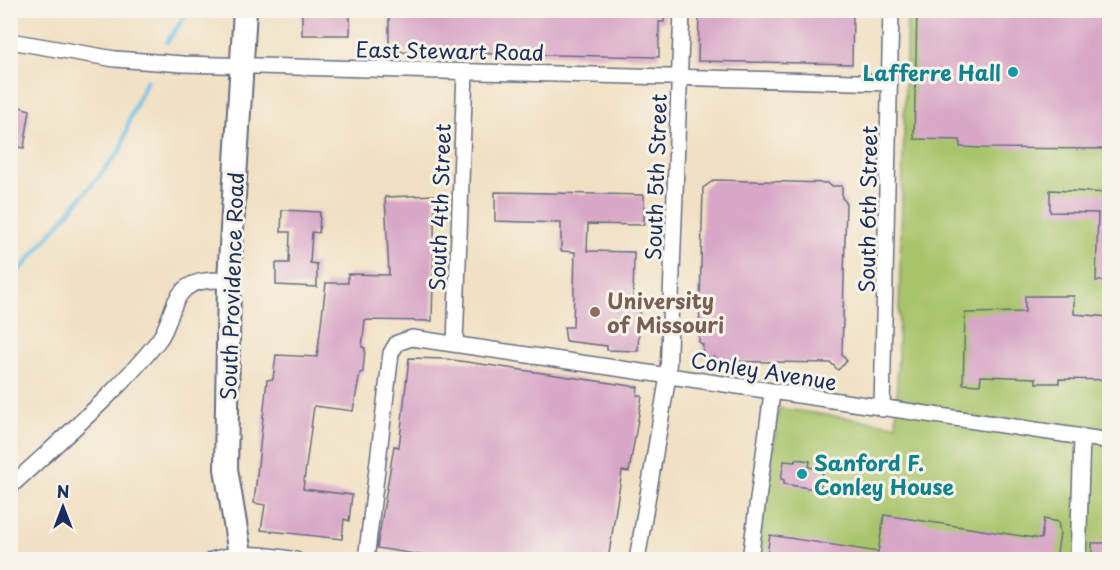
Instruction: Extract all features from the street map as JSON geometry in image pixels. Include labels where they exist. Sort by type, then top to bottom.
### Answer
[{"type":"main road","name":"South Providence Road","points":[[240,557],[226,470],[229,280],[245,10]]},
{"type":"street","name":"South 5th Street","points":[[638,560],[668,376],[682,10]]},
{"type":"street","name":"South 6th Street","points":[[882,409],[891,10]]},
{"type":"street","name":"East Stewart Road","points":[[10,42],[115,59],[241,65],[890,83]]},
{"type":"street","name":"South 4th Street","points":[[455,344],[465,72]]},
{"type":"street","points":[[10,487],[90,413],[159,340],[170,320],[176,299],[186,287],[206,280],[229,280]]},
{"type":"street","name":"Conley Avenue","points":[[366,560],[391,353],[397,343],[412,338],[772,393],[1110,441]]},
{"type":"street","points":[[750,560],[772,393]]},
{"type":"street","points":[[1078,560],[1082,437]]},
{"type":"street","points":[[212,560],[268,555],[296,560]]},
{"type":"green space","points":[[907,11],[1109,11],[1109,559],[757,560],[779,408],[896,425]]},
{"type":"building","points":[[302,10],[350,10],[350,35],[302,35]]},
{"type":"building","points":[[389,10],[664,10],[664,22],[659,22],[659,57],[401,52],[401,45],[389,45]]},
{"type":"building","points":[[762,10],[853,10],[852,64],[698,61],[699,14],[762,16]]},
{"type":"building","name":"Lafferre Hall","points":[[917,10],[1110,10],[1107,149],[960,147],[960,140],[914,139]]},
{"type":"building","points":[[10,104],[30,110],[24,148],[10,146]]},
{"type":"building","points":[[714,180],[828,183],[831,186],[842,186],[842,198],[846,202],[842,355],[847,361],[838,370],[831,363],[718,361],[715,357],[702,357],[703,345],[699,342],[703,188]]},
{"type":"building","points":[[1050,190],[1110,193],[1110,281],[1096,281],[1098,213],[1050,212]]},
{"type":"building","points":[[495,192],[644,195],[644,225],[588,224],[587,251],[634,252],[633,305],[640,305],[638,351],[607,350],[607,346],[566,341],[564,327],[573,327],[575,252],[561,251],[561,223],[495,221]]},
{"type":"building","points":[[435,195],[432,321],[365,320],[362,347],[365,348],[363,372],[360,373],[353,411],[314,406],[303,489],[352,495],[349,521],[344,519],[342,539],[261,530],[265,505],[254,503],[267,380],[273,379],[276,355],[317,357],[326,283],[348,283],[348,274],[389,275],[385,197]]},
{"type":"building","points":[[282,210],[320,212],[319,233],[312,232],[310,263],[317,264],[317,287],[276,285],[276,263],[289,263],[290,232],[281,232]]},
{"type":"building","points":[[1025,296],[1074,296],[1074,314],[1110,317],[1110,380],[1059,379],[1059,383],[1036,383],[1036,378],[981,376],[980,385],[963,384],[965,313],[1025,312]]},
{"type":"building","points":[[409,358],[446,359],[638,387],[637,395],[642,396],[629,472],[622,471],[608,560],[451,560],[377,548],[394,446],[399,447]]},
{"type":"building","name":"Sanford F. Conley House","points":[[796,459],[810,461],[809,467],[823,470],[820,490],[784,484],[784,480],[781,479],[784,461],[795,462]]},
{"type":"building","points":[[884,515],[1041,539],[1044,519],[1058,522],[1060,533],[1056,560],[766,560],[770,535],[878,552]]},
{"type":"building","points":[[1092,543],[1110,543],[1110,560],[1092,560]]},
{"type":"waterway","points":[[167,42],[189,10]]},
{"type":"waterway","points":[[10,276],[22,268],[121,150],[130,118],[147,80]]},
{"type":"place","name":"Lafferre Hall","points":[[1013,72]]},
{"type":"place","name":"University of Missouri","points":[[595,312]]},
{"type":"place","name":"Sanford F. Conley House","points":[[802,474]]}]
